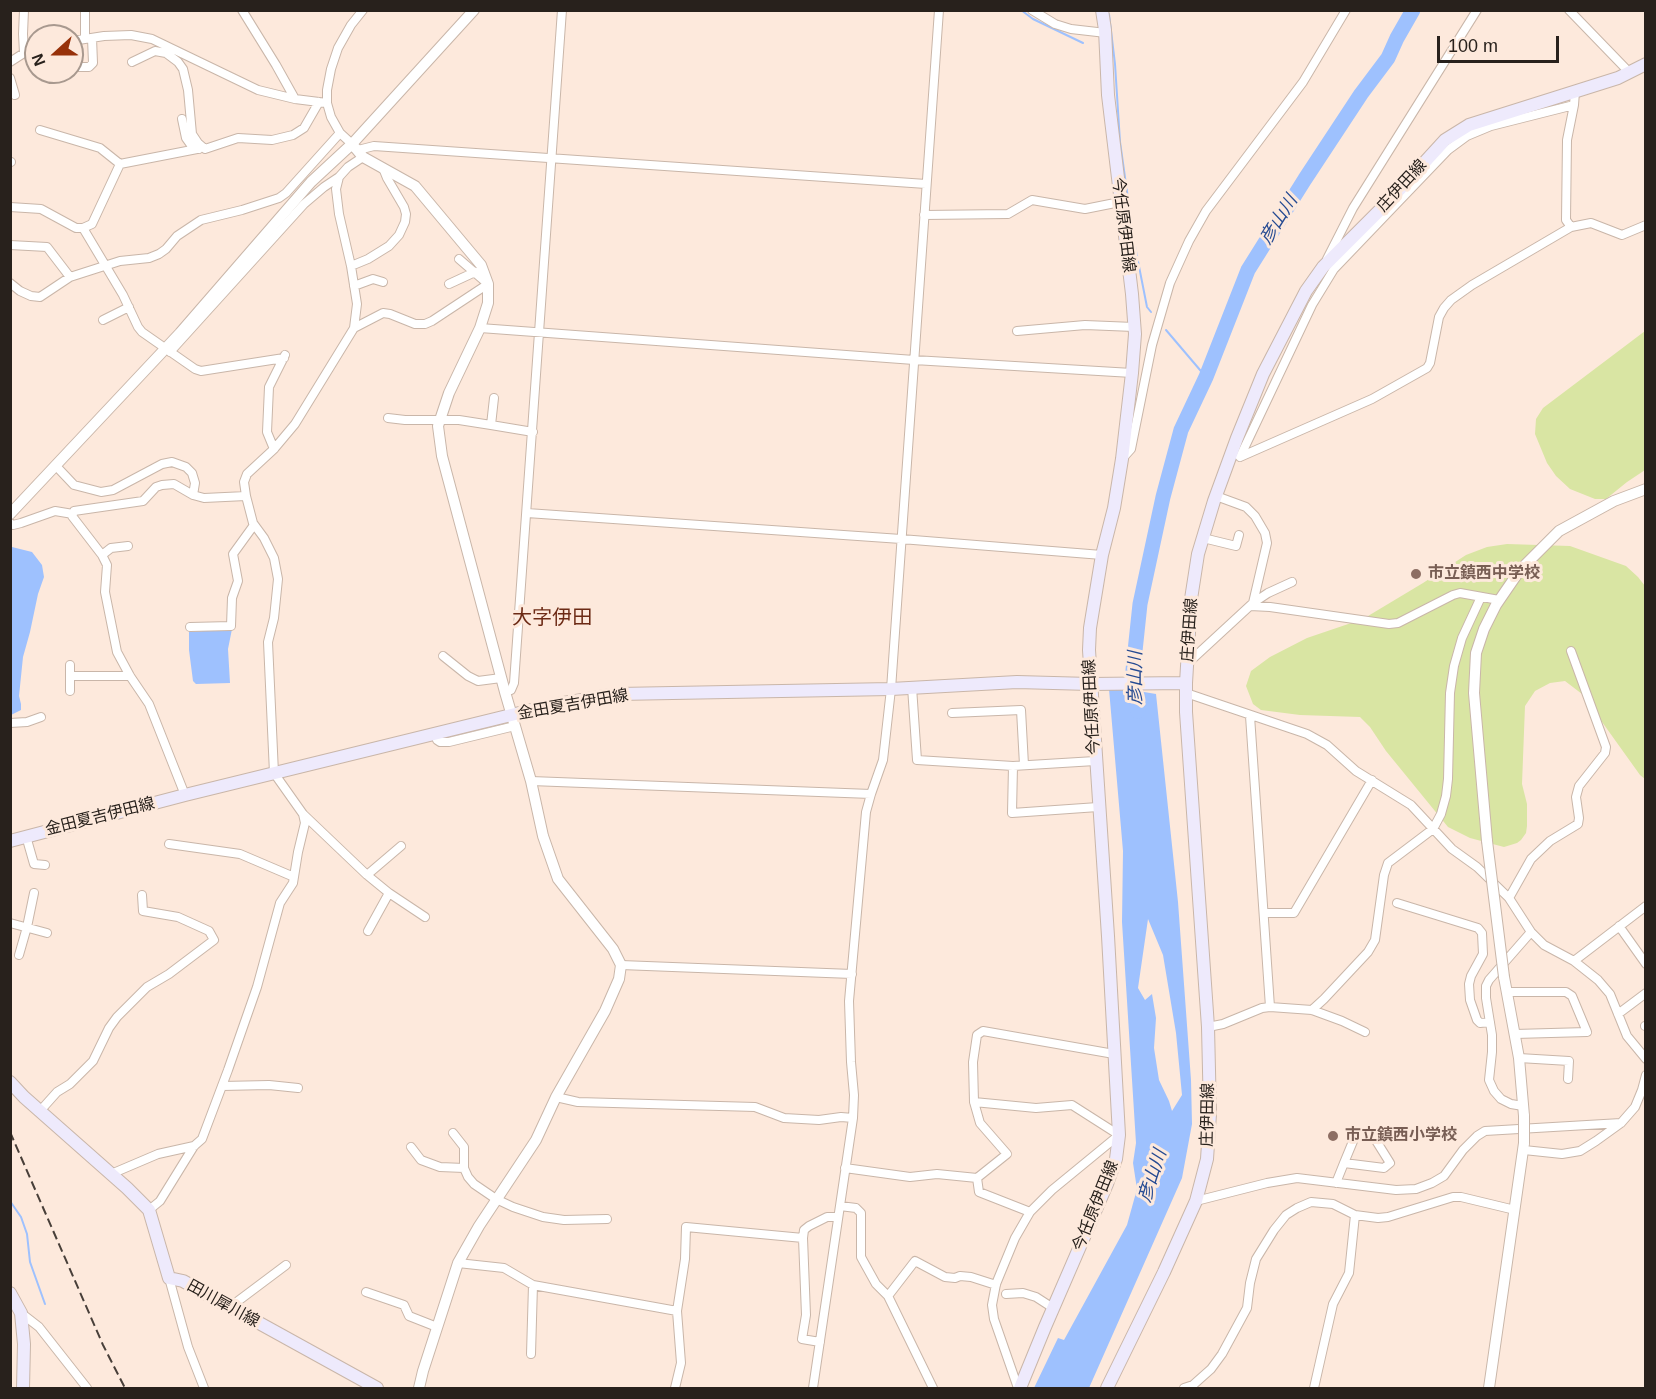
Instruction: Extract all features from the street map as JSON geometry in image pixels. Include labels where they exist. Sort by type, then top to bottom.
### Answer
[{"type":"main road","name":"今任原伊田線","points":[[1019,1389],[1107,1184],[1116,1159],[1119,1135],[1090,684],[1089,628],[1122,459],[1132,374],[1134,327],[1108,95],[1106,33],[1102,10]]},
{"type":"main road","name":"庄伊田線","points":[[1107,1389],[1196,1201],[1207,1160],[1210,1114],[1208,1027],[1184,687],[1188,663],[1191,599],[1198,554],[1228,462],[1263,374],[1306,291],[1323,267],[1391,199],[1445,140],[1470,125],[1618,78],[1646,64]]},
{"type":"main road","name":"金田夏吉伊田線","points":[[10,841],[185,795],[435,734],[514,721],[552,705],[618,694],[891,689],[1017,682],[1184,687]]},
{"type":"main road","points":[[10,1082],[149,1210]]},
{"type":"main road","name":"田川犀川線","points":[[149,1210],[169,1278],[183,1281],[377,1389]]},
{"type":"main road","points":[[10,1293],[21,1313],[24,1344],[23,1389]]},
{"type":"street","points":[[10,62],[24,53],[22,34],[24,10]]},
{"type":"street","points":[[84,67],[89,67],[93,63],[85,10]]},
{"type":"street","points":[[242,10],[295,99]]},
{"type":"street","points":[[40,130],[100,148],[120,164],[201,149],[238,138],[272,141],[293,135],[304,128],[323,103],[338,48],[363,10]]},
{"type":"street","points":[[10,514],[304,204],[339,177],[474,10]]},
{"type":"street","points":[[505,692],[511,690],[514,683],[562,10]]},
{"type":"street","points":[[813,1389],[853,1118],[854,1095],[849,1010],[866,812],[883,760],[891,689],[939,10]]},
{"type":"street","points":[[1032,10],[1055,24],[1071,29],[1106,33]]},
{"type":"street","points":[[1122,459],[1131,449],[1152,345],[1170,283],[1189,241],[1206,211],[1303,82],[1346,10]]},
{"type":"street","points":[[1323,267],[1353,207],[1478,10]]},
{"type":"street","points":[[1569,10],[1629,72]]},
{"type":"street","points":[[84,39],[131,35],[152,39],[258,90],[323,103]]},
{"type":"street","points":[[132,62],[155,51],[166,53],[183,69]]},
{"type":"street","points":[[183,54],[192,134],[201,149]]},
{"type":"street","points":[[10,78],[15,95]]},
{"type":"street","points":[[1571,227],[1566,220],[1567,140],[1575,92]]},
{"type":"street","points":[[323,103],[340,133],[358,151],[415,186],[481,265],[488,284],[489,303],[480,328],[448,393],[438,426],[442,456],[501,678],[531,780],[543,836],[558,879],[613,950],[621,964],[619,979],[605,1011],[556,1097],[536,1140],[496,1199],[458,1263],[419,1389]]},
{"type":"street","points":[[1240,457],[1312,305],[1334,269],[1448,150],[1467,136],[1491,126],[1574,105]]},
{"type":"street","points":[[182,119],[186,138],[191,145],[201,149]]},
{"type":"street","points":[[10,283],[20,291],[40,297],[70,277],[120,261],[149,258],[159,254],[177,236],[201,220],[279,198],[340,133]]},
{"type":"street","points":[[167,351],[311,182],[358,151],[374,146],[926,184]]},
{"type":"street","points":[[10,207],[41,209],[76,228],[83,228],[92,224],[120,164]]},
{"type":"street","points":[[351,266],[389,246],[399,235],[405,222],[404,207],[383,168]]},
{"type":"street","points":[[339,177],[336,189],[337,202],[357,304],[354,328],[295,424],[248,474],[244,482],[254,525],[264,538],[274,558],[278,579],[274,618],[268,642],[274,773],[303,814],[367,875],[425,917]]},
{"type":"street","points":[[924,215],[1008,214],[1032,200],[1085,208],[1120,202]]},
{"type":"street","points":[[1228,462],[1372,399],[1427,368],[1439,317],[1451,300],[1472,285],[1571,227],[1591,223],[1622,235],[1646,225]]},
{"type":"street","points":[[83,228],[142,332],[195,369],[201,370],[285,356],[269,387],[267,432],[274,448]]},
{"type":"street","points":[[10,245],[47,247],[70,277]]},
{"type":"street","points":[[459,259],[488,284]]},
{"type":"street","points":[[449,284],[474,273]]},
{"type":"street","points":[[354,286],[373,279],[383,282]]},
{"type":"street","points":[[354,328],[382,313],[415,324],[425,324],[488,284]]},
{"type":"street","points":[[103,320],[129,307]]},
{"type":"street","points":[[1017,331],[1085,326],[1134,327]]},
{"type":"street","points":[[480,328],[1132,374]]},
{"type":"street","points":[[491,425],[494,398]]},
{"type":"street","points":[[388,418],[459,420],[532,432]]},
{"type":"street","points":[[56,466],[74,484],[101,492],[113,489],[162,464],[172,462],[186,467],[192,473],[195,483],[193,495]]},
{"type":"street","points":[[10,523],[13,525],[21,523],[55,511],[73,513],[74,511],[143,501],[156,487],[162,485],[174,484],[193,495],[204,498],[246,496]]},
{"type":"street","points":[[1489,1389],[1524,1146],[1524,1111],[1520,1058],[1504,977],[1487,841],[1477,740],[1476,653],[1484,629],[1499,600],[1520,570],[1559,531],[1614,501],[1646,489]]},
{"type":"street","points":[[1216,496],[1246,507],[1255,516],[1265,533],[1267,543],[1252,605]]},
{"type":"street","points":[[73,513],[72,516],[107,565],[105,592],[117,652],[149,704],[185,795]]},
{"type":"street","points":[[527,513],[1102,555]]},
{"type":"street","points":[[190,627],[231,626],[232,598],[238,581],[233,554],[254,525]]},
{"type":"street","points":[[1203,538],[1236,546],[1239,535]]},
{"type":"street","points":[[102,555],[111,548],[128,546]]},
{"type":"street","points":[[1188,663],[1252,605],[1268,593],[1292,582]]},
{"type":"street","points":[[1252,605],[1389,624],[1398,623],[1460,593],[1499,600]]},
{"type":"street","points":[[1312,1010],[1368,952],[1375,940],[1384,874],[1388,863],[1433,829],[1441,814],[1447,788],[1450,693],[1454,666],[1462,638],[1481,597]]},
{"type":"street","points":[[1509,898],[1531,859],[1550,841],[1578,824],[1576,798],[1579,786],[1605,753],[1606,747],[1571,651]]},
{"type":"street","points":[[443,656],[478,681],[501,678]]},
{"type":"street","points":[[70,665],[70,691]]},
{"type":"street","points":[[70,676],[130,676]]},
{"type":"street","points":[[912,687],[917,760],[1013,766],[1095,761]]},
{"type":"street","points":[[1184,687],[1251,716],[1307,734],[1327,744],[1356,771],[1411,805],[1452,849],[1477,867],[1509,898],[1531,932],[1544,945],[1574,961],[1598,980],[1610,994],[1627,1036],[1646,1059]]},
{"type":"street","points":[[952,713],[1021,710],[1024,765]]},
{"type":"street","points":[[1251,716],[1270,1006]]},
{"type":"street","points":[[10,723],[27,722],[41,717]]},
{"type":"street","points":[[1013,766],[1012,813],[1098,807]]},
{"type":"street","points":[[531,780],[871,794]]},
{"type":"street","points":[[1264,913],[1294,913],[1372,780]]},
{"type":"street","points":[[149,1210],[160,1201],[194,1146],[202,1139],[257,987],[280,903],[293,883],[305,823],[303,814]]},
{"type":"street","points":[[26,836],[34,864],[45,865]]},
{"type":"street","points":[[169,844],[240,854],[294,877]]},
{"type":"street","points":[[367,875],[401,846]]},
{"type":"street","points":[[19,955],[34,893]]},
{"type":"street","points":[[368,931],[389,893]]},
{"type":"street","points":[[40,1111],[57,1092],[70,1084],[93,1061],[117,1017],[147,987],[170,974],[214,940],[209,931],[178,917],[143,911],[142,895]]},
{"type":"street","points":[[1397,903],[1478,928],[1482,933],[1483,954],[1469,984],[1470,1000],[1477,1020],[1480,1023],[1490,1022]]},
{"type":"street","points":[[1574,961],[1646,906]]},
{"type":"street","points":[[10,923],[47,933]]},
{"type":"street","points":[[1619,926],[1646,964]]},
{"type":"street","points":[[1524,1111],[1501,1099],[1489,1080],[1492,1052],[1486,986],[1531,932]]},
{"type":"street","points":[[621,964],[852,974]]},
{"type":"street","points":[[1507,992],[1566,992],[1572,996],[1587,1032],[1515,1034]]},
{"type":"street","points":[[1617,1014],[1646,993]]},
{"type":"street","points":[[1208,1027],[1223,1024],[1270,1006],[1312,1010],[1365,1032]]},
{"type":"street","points":[[845,1168],[910,1177],[937,1174],[977,1178],[1007,1154],[980,1123],[974,1102],[973,1062],[977,1035],[983,1031],[1114,1054]]},
{"type":"street","points":[[1520,1058],[1569,1061],[1568,1079]]},
{"type":"street","points":[[1524,1146],[1562,1154],[1580,1151],[1621,1124],[1635,1107],[1646,1075]]},
{"type":"street","points":[[222,1086],[268,1085],[298,1089]]},
{"type":"street","points":[[556,1097],[578,1102],[755,1107],[784,1118],[819,1120],[853,1118]]},
{"type":"street","points":[[974,1102],[1036,1108],[1072,1105],[1119,1135],[1052,1190],[1030,1212],[1015,1238],[996,1285],[992,1305],[994,1319],[1019,1389]]},
{"type":"street","points":[[1196,1201],[1297,1178],[1396,1190],[1416,1189],[1432,1184],[1444,1176],[1463,1150],[1485,1131],[1621,1124]]},
{"type":"street","points":[[1336,1182],[1356,1134],[1370,1131],[1390,1163],[1384,1168],[1344,1163]]},
{"type":"street","points":[[453,1132],[464,1148],[464,1168],[474,1184],[496,1199],[543,1217],[564,1221],[607,1219]]},
{"type":"street","points":[[111,1174],[158,1154],[194,1146]]},
{"type":"street","points":[[411,1147],[421,1160],[440,1167],[464,1168]]},
{"type":"street","points":[[977,1178],[979,1192],[1030,1212]]},
{"type":"street","points":[[1184,1389],[1211,1370],[1222,1354],[1247,1308],[1256,1259],[1286,1215],[1297,1208],[1311,1202],[1332,1204],[1355,1215],[1378,1218],[1453,1197],[1461,1197],[1515,1210]]},
{"type":"street","points":[[840,1206],[856,1208],[861,1213],[861,1257],[876,1284],[888,1296],[934,1388]]},
{"type":"street","points":[[1314,1389],[1333,1304],[1349,1273],[1355,1215]]},
{"type":"street","points":[[820,1342],[802,1340],[806,1315],[804,1230],[827,1217],[838,1217]]},
{"type":"street","points":[[675,1389],[681,1363],[677,1311],[685,1258],[686,1227],[803,1238]]},
{"type":"street","points":[[888,1296],[915,1261],[945,1277],[971,1277],[996,1285]]},
{"type":"street","points":[[458,1263],[504,1268],[533,1285],[677,1311]]},
{"type":"street","points":[[230,1307],[286,1265]]},
{"type":"street","points":[[169,1278],[188,1347],[204,1389]]},
{"type":"street","points":[[531,1354],[533,1285]]},
{"type":"street","points":[[366,1292],[404,1305],[409,1316],[437,1327]]},
{"type":"street","points":[[1006,1294],[1023,1293],[1036,1297],[1053,1308]]},
{"type":"street","points":[[21,1313],[39,1327],[87,1389]]},
{"type":"green space","points":[[1645,331],[1645,470],[1606,499],[1595,499],[1570,489],[1556,476],[1547,463],[1535,434],[1536,419],[1543,408]]},
{"type":"green space","points":[[1507,544],[1570,546],[1626,566],[1645,586],[1645,779],[1582,694],[1565,681],[1550,683],[1535,691],[1525,706],[1522,784],[1527,804],[1526,833],[1517,843],[1504,847],[1470,838],[1448,827],[1360,717],[1300,715],[1261,710],[1253,704],[1246,686],[1251,671],[1270,657],[1307,638],[1363,619],[1466,555],[1487,547]]},
{"type":"water","points":[[12,547],[32,552],[42,565],[44,577],[23,657],[19,696],[21,710],[11,715]]},
{"type":"water","points":[[232,629],[228,649],[230,683],[196,684],[193,681],[189,632]]},
{"type":"water","points":[[1109,689],[1156,694],[1178,902],[1192,1124],[1182,1178],[1089,1388],[1034,1388],[1058,1338],[1064,1340],[1127,1225],[1137,1189],[1133,1163],[1136,1143],[1122,922],[1123,851]],"holes":[[[1148,919],[1163,955],[1176,1033],[1182,1095],[1172,1111],[1159,1080],[1154,1048],[1156,1018],[1152,994],[1145,1000],[1138,988]]]},
{"type":"waterway","points":[[1021,10],[1033,19],[1083,43]]},
{"type":"waterway","name":"彦山川","points":[[1138,711],[1133,670],[1140,604],[1163,497],[1181,430],[1206,377],[1248,270],[1361,94],[1388,58],[1413,10]]},
{"type":"waterway","points":[[1109,14],[1120,142],[1134,241],[1147,307],[1151,312]]},
{"type":"waterway","points":[[1166,330],[1206,377]]},
{"type":"waterway","points":[[10,1201],[21,1217],[27,1234],[30,1262],[45,1304]]},
{"type":"railway","points":[[10,1132],[103,1345],[125,1388]]},
{"type":"place","name":"市立鎮西中学校","points":[[1416,574]]},
{"type":"place","name":"市立鎮西小学校","points":[[1333,1136]]},
{"type":"district","name":"大字伊田","points":[[552,618]]}]
